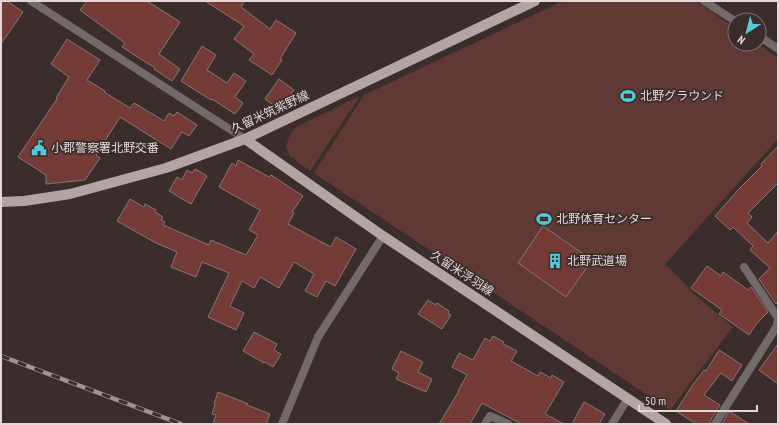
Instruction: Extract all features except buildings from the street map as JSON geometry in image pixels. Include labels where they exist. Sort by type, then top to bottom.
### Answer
[{"type":"main road","name":"久留米筑紫野線","points":[[1,202],[24,201],[70,194],[166,168],[246,139],[535,1]]},
{"type":"main road","name":"久留米浮羽線","points":[[246,139],[382,236],[666,424]]},
{"type":"street","points":[[31,1],[246,139]]},
{"type":"street","points":[[704,1],[727,16]]},
{"type":"street","points":[[767,41],[778,49]]},
{"type":"street","points":[[282,424],[318,336],[382,236]]},
{"type":"street","points":[[715,424],[776,326],[778,318],[744,267]]},
{"type":"street","points":[[612,424],[628,398]]},
{"type":"street","points":[[485,424],[490,416],[508,424]]},
{"type":"shaded area","name":"北野体育センター","points":[[563,1],[696,1],[727,22],[727,52],[767,52],[767,50],[778,58],[778,139],[665,264],[693,293],[733,327],[670,410],[314,173],[364,95]]},
{"type":"shaded area","points":[[360,96],[310,171],[290,156],[286,147],[289,137],[296,127]]},
{"type":"railway","points":[[1,356],[181,424]]},
{"type":"place","name":"北野グラウンド","points":[[628,96]]},
{"type":"place","name":"小郡警察署北野交番","points":[[39,148]]},
{"type":"place","name":"北野体育センター","points":[[544,219]]},
{"type":"place","name":"北野武道場","points":[[555,261]]}]
